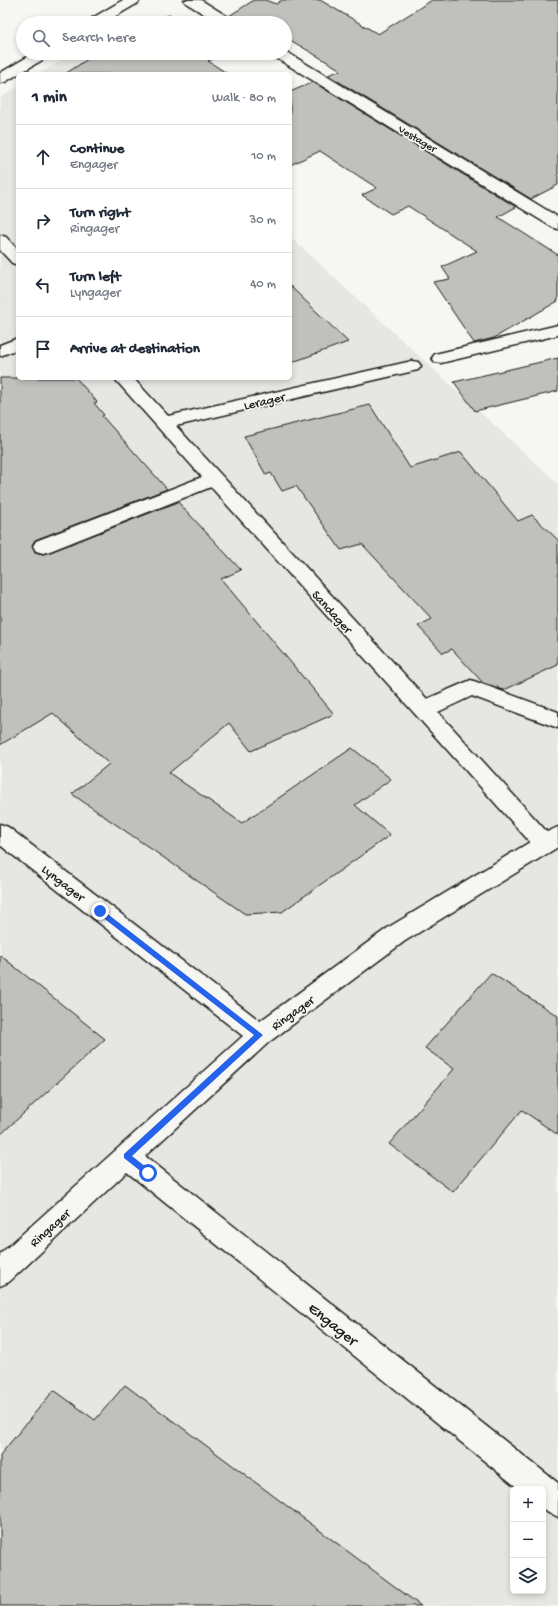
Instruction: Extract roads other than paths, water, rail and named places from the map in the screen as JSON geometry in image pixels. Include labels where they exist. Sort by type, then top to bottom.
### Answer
[{"type":"street","points":[[106,16],[133,0]]},
{"type":"street","points":[[191,0],[217,16]]},
{"type":"street","points":[[3,75],[31,60]]},
{"type":"street","name":"Vestager","points":[[289,60],[558,224]]},
{"type":"street","points":[[0,240],[16,258]]},
{"type":"street","points":[[441,358],[558,330]]},
{"type":"street","points":[[0,351],[16,344]]},
{"type":"street","name":"Lerager","points":[[163,423],[412,366]]},
{"type":"street","name":"Sandager","points":[[125,380],[423,710],[551,840]]},
{"type":"street","points":[[43,546],[213,479]]},
{"type":"street","points":[[423,710],[471,688],[558,720]]},
{"type":"street","name":"Lyngager","points":[[0,833],[260,1035]]},
{"type":"street","name":"Ringager","points":[[0,1273],[8,1264],[260,1035],[397,934],[551,840]]},
{"type":"street","name":"Engager","points":[[126,1156],[537,1486]]},
{"type":"street","name":"Engager","points":[[546,1493],[558,1502]]}]
